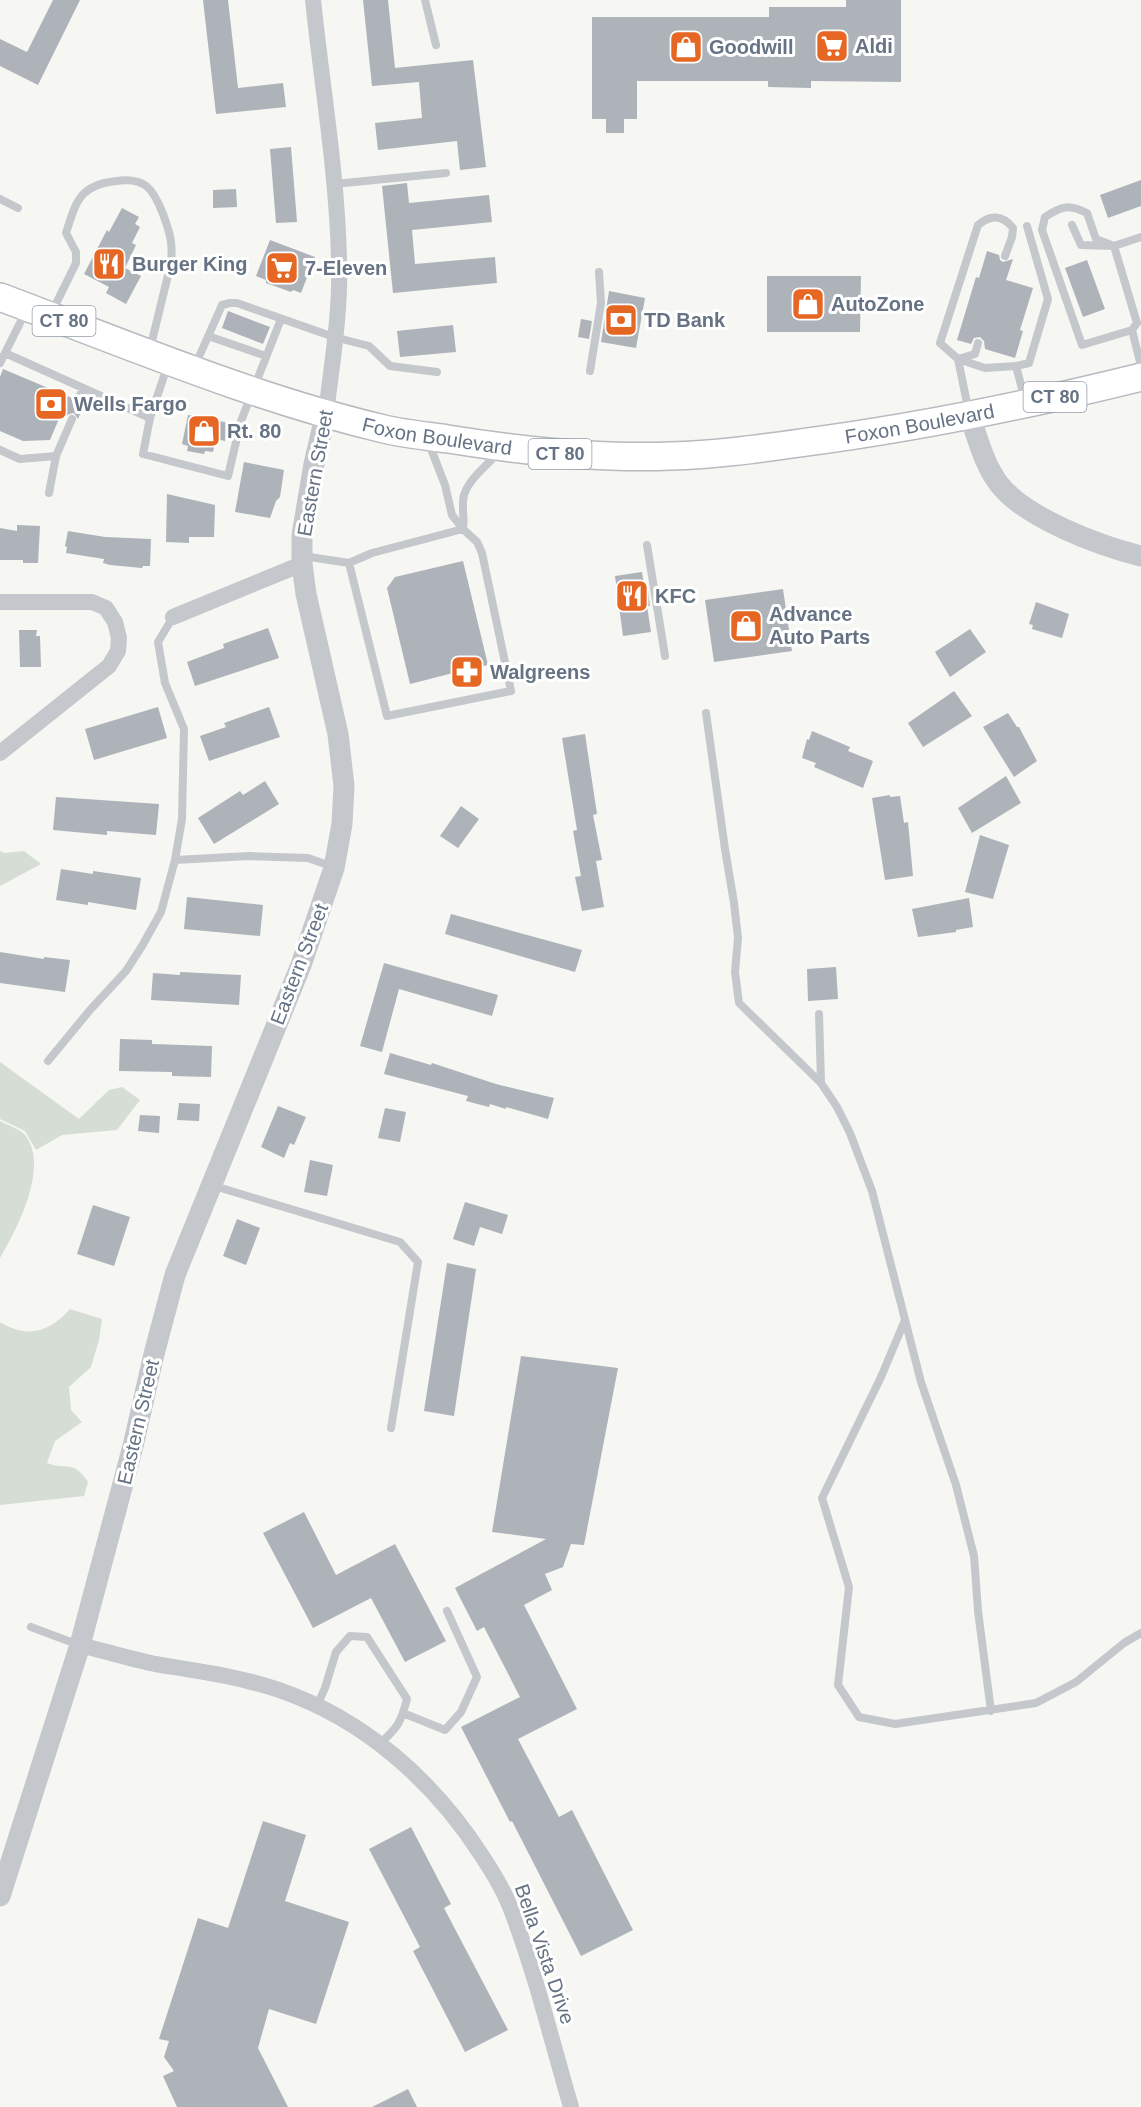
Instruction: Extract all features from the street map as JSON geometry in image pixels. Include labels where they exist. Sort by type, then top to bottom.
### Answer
[{"type":"main road","name":"Foxon Boulevard","points":[[0,297],[252,390],[326,413],[387,429],[503,448],[559,454],[672,456],[723,453],[875,434],[970,417],[1141,377]]},
{"type":"street","name":"Eastern Street","points":[[0,1896],[80,1645],[133,1446],[175,1275],[301,965],[334,868],[344,786],[338,734],[306,594],[302,535],[314,464],[326,413],[339,260],[313,0]]},
{"type":"street","points":[[970,417],[986,461],[1000,485],[1014,498],[1045,520],[1077,535],[1141,556]]},
{"type":"street","points":[[173,617],[303,560]]},
{"type":"street","points":[[0,602],[92,602],[106,608],[115,622],[119,638],[118,651],[110,666],[0,753]]},
{"type":"street","name":"Bella Vista Drive","points":[[80,1645],[153,1664],[232,1676],[282,1691],[317,1706],[357,1728],[409,1768],[450,1810],[498,1880],[512,1911],[571,2107]]},
{"type":"lane","points":[[425,0],[436,45]]},
{"type":"lane","points":[[333,184],[446,173]]},
{"type":"lane","points":[[0,363],[5,353],[76,263],[76,252],[66,233],[74,208],[86,191],[98,183],[130,179],[144,184],[155,193],[171,235],[171,361],[150,418],[143,454],[228,476],[241,421],[281,319]]},
{"type":"lane","points":[[0,199],[18,208]]},
{"type":"lane","points":[[1074,206],[1087,213],[1096,238],[1114,246],[1137,324],[1132,330],[1082,345],[1042,230],[1045,217],[1058,208],[1074,206]]},
{"type":"lane","points":[[1005,256],[1012,237],[1012,228],[1007,221],[998,217],[987,218],[978,225],[940,343],[958,359],[986,368],[1029,363],[1048,299],[1027,226]]},
{"type":"lane","points":[[1072,225],[1081,245],[1114,246],[1141,237]]},
{"type":"lane","points":[[590,371],[601,303],[599,272]]},
{"type":"lane","points":[[171,361],[208,336],[222,305],[237,303],[334,337],[369,346],[390,366],[437,372]]},
{"type":"lane","points":[[1132,330],[1141,366]]},
{"type":"lane","points":[[208,336],[266,356]]},
{"type":"lane","points":[[958,359],[975,354],[978,343]]},
{"type":"lane","points":[[5,353],[150,418]]},
{"type":"lane","points":[[958,359],[970,417]]},
{"type":"lane","points":[[1016,366],[1026,404]]},
{"type":"lane","points":[[78,400],[83,388]]},
{"type":"lane","points":[[49,493],[56,456],[72,418]]},
{"type":"lane","points":[[349,563],[387,716],[511,691],[482,553],[477,542],[452,515],[445,485],[426,435]]},
{"type":"lane","points":[[463,529],[465,517],[463,496],[469,484],[503,448]]},
{"type":"lane","points":[[0,450],[20,459],[56,456]]},
{"type":"lane","points":[[303,560],[349,563],[372,554],[463,529]]},
{"type":"lane","points":[[647,545],[665,656]]},
{"type":"lane","points":[[48,1061],[90,1010],[126,972],[161,912],[175,860],[182,808],[184,729],[165,683],[158,642],[173,617]]},
{"type":"lane","points":[[706,712],[738,938],[735,972],[739,1003],[821,1083],[850,1133],[872,1191],[921,1382],[956,1485],[974,1556],[978,1611],[991,1711]]},
{"type":"lane","points":[[175,860],[249,856],[308,858],[334,868]]},
{"type":"lane","points":[[819,1014],[821,1083]]},
{"type":"lane","points":[[211,1185],[400,1242],[417,1262],[391,1428]]},
{"type":"lane","points":[[906,1320],[822,1498],[849,1587],[838,1685],[859,1717],[895,1724],[1036,1703],[1076,1682],[1124,1643],[1141,1633]]},
{"type":"lane","points":[[404,1713],[445,1730],[461,1712],[477,1677],[447,1611]]},
{"type":"lane","points":[[31,1627],[80,1645]]},
{"type":"lane","points":[[317,1706],[336,1652],[350,1636],[367,1637],[407,1699],[404,1713],[396,1730],[379,1744]]},
{"type":"shaded area","points":[[0,851],[4,853],[24,851],[41,864],[0,886]]},
{"type":"shaded area","points":[[0,1062],[79,1119],[109,1090],[122,1087],[140,1100],[117,1130],[62,1135],[36,1150],[25,1131],[0,1119]]},
{"type":"shaded area","points":[[0,1121],[25,1135],[32,1148],[34,1163],[33,1180],[22,1215],[0,1258]]},
{"type":"shaded area","points":[[70,1309],[102,1319],[99,1340],[91,1367],[69,1387],[71,1410],[82,1422],[55,1441],[47,1463],[78,1470],[88,1482],[84,1496],[0,1505],[0,1322],[20,1330],[38,1331],[54,1323]]},
{"type":"building","points":[[53,0],[80,0],[38,85],[0,66],[0,39],[27,52]]},
{"type":"building","points":[[203,0],[228,0],[238,88],[283,83],[286,107],[216,114]]},
{"type":"building","points":[[363,0],[388,0],[395,68],[473,60],[486,167],[460,170],[457,141],[378,150],[375,123],[422,118],[419,82],[372,86]]},
{"type":"building","points":[[846,0],[901,0],[901,82],[811,81],[811,88],[768,87],[768,81],[637,81],[637,119],[624,119],[624,133],[606,133],[606,119],[592,119],[592,17],[769,17],[769,7],[846,7]]},
{"type":"building","points":[[291,147],[297,222],[276,223],[270,149]]},
{"type":"building","points":[[1141,180],[1141,206],[1108,218],[1100,195]]},
{"type":"building","points":[[407,183],[409,203],[489,195],[492,222],[412,230],[415,264],[495,257],[497,283],[393,293],[382,186]]},
{"type":"building","points":[[236,189],[237,207],[213,208],[213,190]]},
{"type":"building","points":[[122,208],[139,217],[135,224],[140,227],[132,243],[136,245],[125,268],[141,276],[126,304],[106,293],[109,287],[84,274],[107,230],[109,232]]},
{"type":"building","points":[[270,240],[315,257],[301,293],[266,283],[266,280],[256,276]]},
{"type":"building","points":[[987,251],[999,255],[1003,262],[1013,259],[1006,280],[1033,288],[1020,330],[1023,331],[1015,358],[985,349],[984,341],[980,337],[974,338],[971,344],[957,340],[976,277],[979,278]]},
{"type":"building","points":[[1087,260],[1105,309],[1083,317],[1065,268]]},
{"type":"building","points":[[767,276],[861,276],[860,332],[767,332]]},
{"type":"building","points":[[609,291],[645,298],[636,348],[601,342]]},
{"type":"building","points":[[228,311],[270,327],[263,344],[222,328]]},
{"type":"building","points":[[581,319],[592,321],[589,339],[578,337]]},
{"type":"building","points":[[453,325],[456,352],[400,357],[397,331]]},
{"type":"building","points":[[3,369],[72,398],[76,406],[85,402],[78,419],[74,413],[66,416],[61,414],[50,440],[23,441],[0,431],[0,377]]},
{"type":"building","points":[[188,415],[229,423],[225,441],[216,439],[213,452],[205,451],[204,454],[187,451],[188,446],[182,444]]},
{"type":"building","points":[[244,462],[284,470],[280,497],[276,501],[270,518],[235,512]]},
{"type":"building","points":[[167,494],[215,505],[214,537],[189,537],[189,543],[166,542]]},
{"type":"building","points":[[17,525],[40,526],[38,563],[23,563],[23,560],[0,560],[0,528],[17,531]]},
{"type":"building","points":[[68,531],[105,537],[151,539],[150,566],[142,568],[110,565],[103,563],[104,559],[66,553]]},
{"type":"building","name":"Walgreens","points":[[463,561],[488,665],[479,667],[483,681],[461,686],[457,672],[410,684],[387,588],[395,577]]},
{"type":"building","points":[[642,572],[645,591],[648,590],[650,606],[647,606],[651,632],[623,636],[615,576]]},
{"type":"building","points":[[783,589],[792,651],[714,662],[705,600]]},
{"type":"building","points":[[1036,602],[1069,614],[1062,638],[1032,629],[1033,625],[1029,624]]},
{"type":"building","points":[[268,628],[279,658],[195,686],[187,662],[224,648],[223,644]]},
{"type":"building","points":[[970,629],[986,652],[950,677],[935,652]]},
{"type":"building","points":[[19,630],[37,630],[36,636],[40,636],[41,667],[20,667]]},
{"type":"building","points":[[954,691],[972,716],[923,747],[908,723]]},
{"type":"building","points":[[158,707],[167,738],[94,760],[85,729]]},
{"type":"building","points":[[269,707],[280,737],[209,761],[200,736],[226,727],[224,723]]},
{"type":"building","points":[[1008,713],[1019,727],[1037,761],[1014,777],[983,727]]},
{"type":"building","points":[[812,731],[850,747],[848,751],[873,761],[863,788],[814,767],[816,763],[802,758],[807,739],[809,740]]},
{"type":"building","points":[[585,734],[597,814],[593,815],[602,860],[596,861],[604,907],[582,911],[575,877],[581,876],[573,831],[577,830],[562,738]]},
{"type":"building","points":[[1006,776],[1021,803],[972,833],[958,808]]},
{"type":"building","points":[[265,781],[279,804],[214,844],[198,818],[240,791],[243,795]]},
{"type":"building","points":[[890,795],[890,797],[900,796],[904,823],[908,822],[913,876],[885,880],[872,798]]},
{"type":"building","points":[[56,797],[159,804],[156,835],[107,831],[107,835],[53,830]]},
{"type":"building","points":[[461,806],[479,819],[458,848],[440,836]]},
{"type":"building","points":[[980,835],[1009,845],[993,899],[965,892]]},
{"type":"building","points":[[61,869],[141,878],[136,910],[88,902],[88,905],[56,900]]},
{"type":"building","points":[[187,897],[263,905],[260,936],[184,929]]},
{"type":"building","points":[[969,898],[973,927],[956,930],[956,932],[918,937],[912,909]]},
{"type":"building","points":[[451,914],[582,950],[575,972],[445,934]]},
{"type":"building","points":[[0,952],[44,959],[44,957],[70,960],[65,992],[0,983]]},
{"type":"building","points":[[384,963],[498,995],[492,1016],[399,989],[382,1052],[360,1046]]},
{"type":"building","points":[[836,967],[838,999],[808,1001],[807,969]]},
{"type":"building","points":[[180,972],[241,975],[239,1005],[151,1000],[153,973],[180,975]]},
{"type":"building","points":[[120,1039],[152,1040],[152,1044],[212,1046],[211,1077],[172,1076],[172,1072],[119,1071]]},
{"type":"building","points":[[390,1053],[431,1065],[432,1063],[496,1084],[554,1098],[548,1119],[506,1107],[506,1109],[490,1104],[489,1107],[466,1101],[468,1096],[384,1074]]},
{"type":"building","points":[[179,1103],[200,1104],[199,1121],[177,1120]]},
{"type":"building","points":[[278,1106],[306,1117],[294,1145],[290,1143],[284,1158],[261,1147]]},
{"type":"building","points":[[385,1108],[406,1112],[400,1142],[378,1138]]},
{"type":"building","points":[[140,1115],[160,1116],[159,1133],[138,1131]]},
{"type":"building","points":[[310,1160],[333,1165],[327,1196],[304,1192]]},
{"type":"building","points":[[465,1202],[508,1215],[502,1234],[480,1227],[474,1246],[453,1239]]},
{"type":"building","points":[[93,1205],[130,1217],[114,1266],[77,1254]]},
{"type":"building","points":[[237,1219],[260,1228],[246,1265],[223,1256]]},
{"type":"building","points":[[447,1263],[476,1269],[454,1416],[424,1411]]},
{"type":"building","points":[[521,1356],[618,1368],[584,1545],[571,1544],[563,1567],[545,1574],[552,1590],[524,1605],[577,1709],[518,1739],[559,1817],[572,1810],[633,1930],[581,1956],[461,1727],[520,1697],[484,1627],[477,1631],[455,1588],[546,1539],[492,1532]]},
{"type":"building","points":[[304,1512],[336,1575],[395,1544],[446,1641],[405,1662],[371,1598],[313,1628],[263,1533]]},
{"type":"building","points":[[263,1821],[306,1835],[285,1901],[349,1922],[316,2024],[269,2009],[258,2048],[288,2107],[177,2107],[163,2076],[174,2071],[164,2057],[169,2041],[159,2039],[198,1918],[228,1928]]},
{"type":"building","points":[[411,1827],[451,1904],[444,1908],[508,2030],[465,2052],[413,1951],[420,1947],[369,1849]]},
{"type":"building","points":[[408,2089],[417,2107],[372,2107]]},
{"type":"place","name":"Aldi","points":[[832,46]]},
{"type":"place","name":"Goodwill","points":[[686,47]]},
{"type":"place","name":"Burger King","points":[[109,264]]},
{"type":"place","name":"7-Eleven","points":[[282,268]]},
{"type":"place","name":"AutoZone","points":[[808,304]]},
{"type":"place","name":"TD Bank","points":[[621,320]]},
{"type":"place","name":"Wells Fargo","points":[[51,404]]},
{"type":"place","name":"Rt. 80","points":[[204,431]]},
{"type":"place","name":"KFC","points":[[632,596]]},
{"type":"place","name":"Advance Auto Parts","points":[[746,626]]},
{"type":"place","name":"Walgreens","points":[[467,672]]}]
